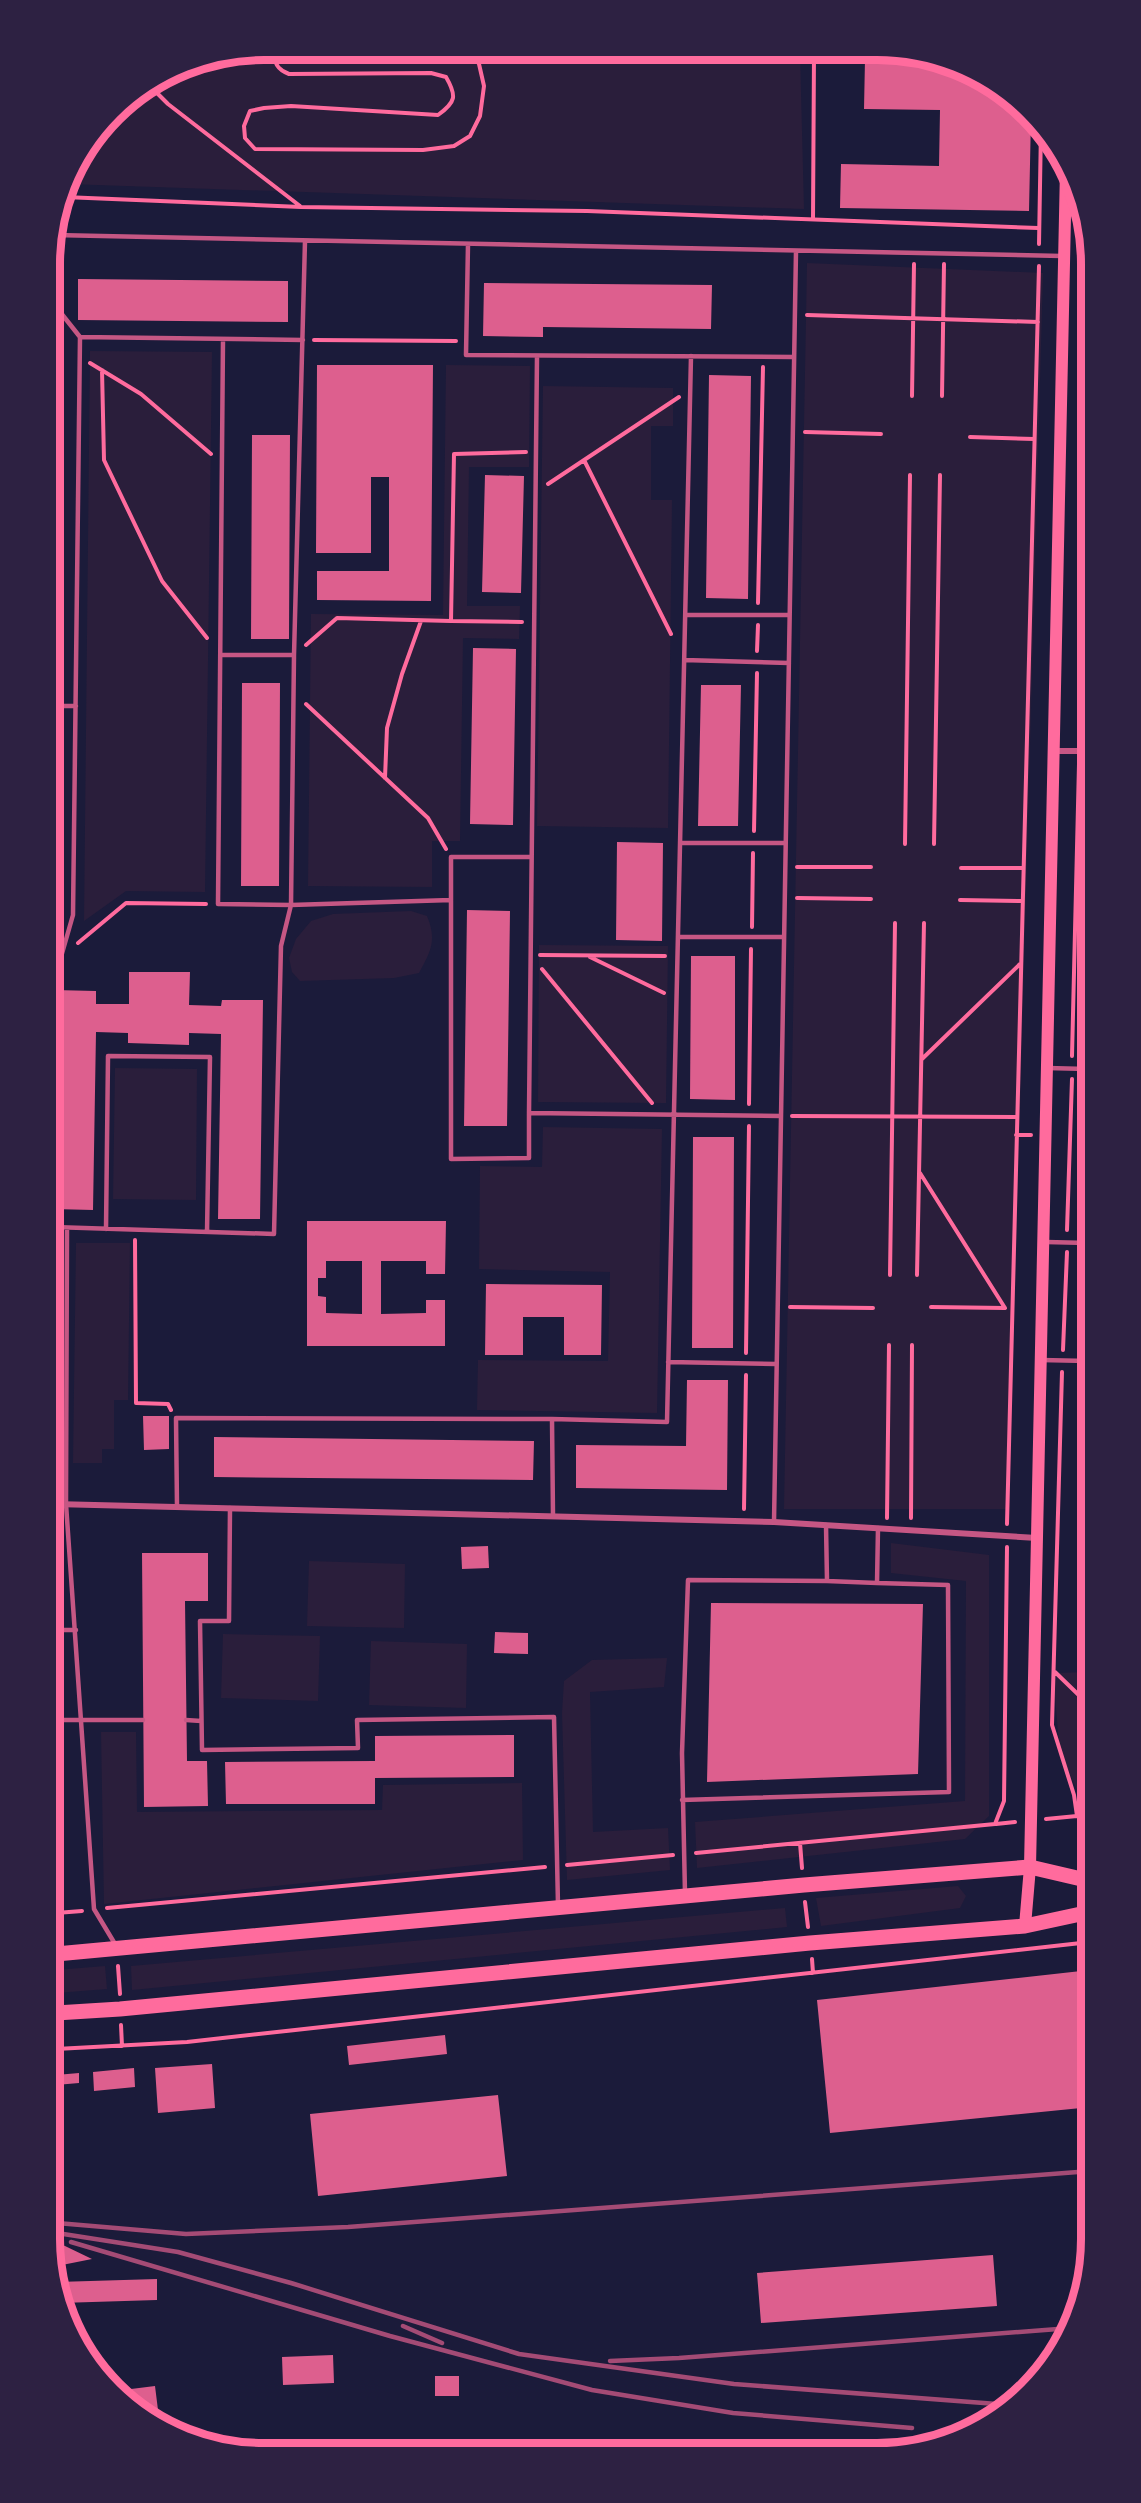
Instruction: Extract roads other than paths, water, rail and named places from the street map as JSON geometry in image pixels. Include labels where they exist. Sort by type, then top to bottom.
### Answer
[{"type":"main road","points":[[1025,1926],[1030,1867],[1066,188]]},
{"type":"main road","points":[[60,1954],[804,1885],[1030,1867],[1081,1879]]},
{"type":"main road","points":[[60,2013],[120,2009],[810,1943],[1025,1926],[1081,1914]]},
{"type":"street","points":[[1055,751],[1081,751]]},
{"type":"street","points":[[60,1504],[774,1522],[1037,1538]]},
{"type":"lane","points":[[63,235],[1064,256]]},
{"type":"lane","points":[[60,1228],[274,1234],[281,946],[291,905],[294,655],[305,241]]},
{"type":"lane","points":[[468,244],[466,355],[794,357]]},
{"type":"lane","points":[[774,1522],[796,251]]},
{"type":"lane","points":[[60,312],[80,337],[73,915],[60,958]]},
{"type":"lane","points":[[80,337],[303,339]]},
{"type":"lane","points":[[223,339],[218,904],[291,905],[451,900]]},
{"type":"lane","points":[[531,857],[451,857],[451,1159],[529,1158],[537,356]]},
{"type":"lane","points":[[177,1507],[176,1418],[552,1419],[667,1422],[691,356]]},
{"type":"lane","points":[[686,615],[789,615]]},
{"type":"lane","points":[[221,655],[294,655]]},
{"type":"lane","points":[[684,660],[789,663]]},
{"type":"lane","points":[[60,706],[76,706]]},
{"type":"lane","points":[[680,843],[785,843]]},
{"type":"lane","points":[[678,937],[784,937]]},
{"type":"lane","points":[[106,1229],[108,1056],[210,1057],[207,1232]]},
{"type":"lane","points":[[1047,1068],[1081,1069]]},
{"type":"lane","points":[[530,1113],[781,1116]]},
{"type":"lane","points":[[67,1228],[66,1504],[94,1910],[118,1949]]},
{"type":"lane","points":[[1043,1242],[1081,1243]]},
{"type":"lane","points":[[1041,1360],[1081,1361]]},
{"type":"lane","points":[[668,1362],[776,1364]]},
{"type":"lane","points":[[552,1419],[553,1516]]},
{"type":"lane","points":[[230,1508],[230,1621],[200,1621],[202,1750],[358,1748],[357,1720],[554,1716],[558,1908]]},
{"type":"lane","points":[[826,1525],[826,1581]]},
{"type":"lane","points":[[877,1583],[878,1528]]},
{"type":"lane","points":[[682,1800],[950,1792],[948,1585],[688,1580],[682,1753],[682,1800],[683,1854],[685,1896]]},
{"type":"lane","points":[[60,1630],[76,1630]]},
{"type":"lane","points":[[60,1720],[143,1720]]},
{"type":"lane","points":[[186,1720],[201,1721]]},
{"type":"railway","points":[[60,2223],[186,2234],[348,2227],[1081,2172]]},
{"type":"railway","points":[[60,2233],[178,2252],[291,2283],[519,2354],[734,2384],[996,2404]]},
{"type":"railway","points":[[71,2242],[390,2336],[592,2390],[733,2413],[912,2428]]},
{"type":"railway","points":[[403,2326],[442,2343]]},
{"type":"railway","points":[[610,2361],[679,2358],[1060,2329]]}]
